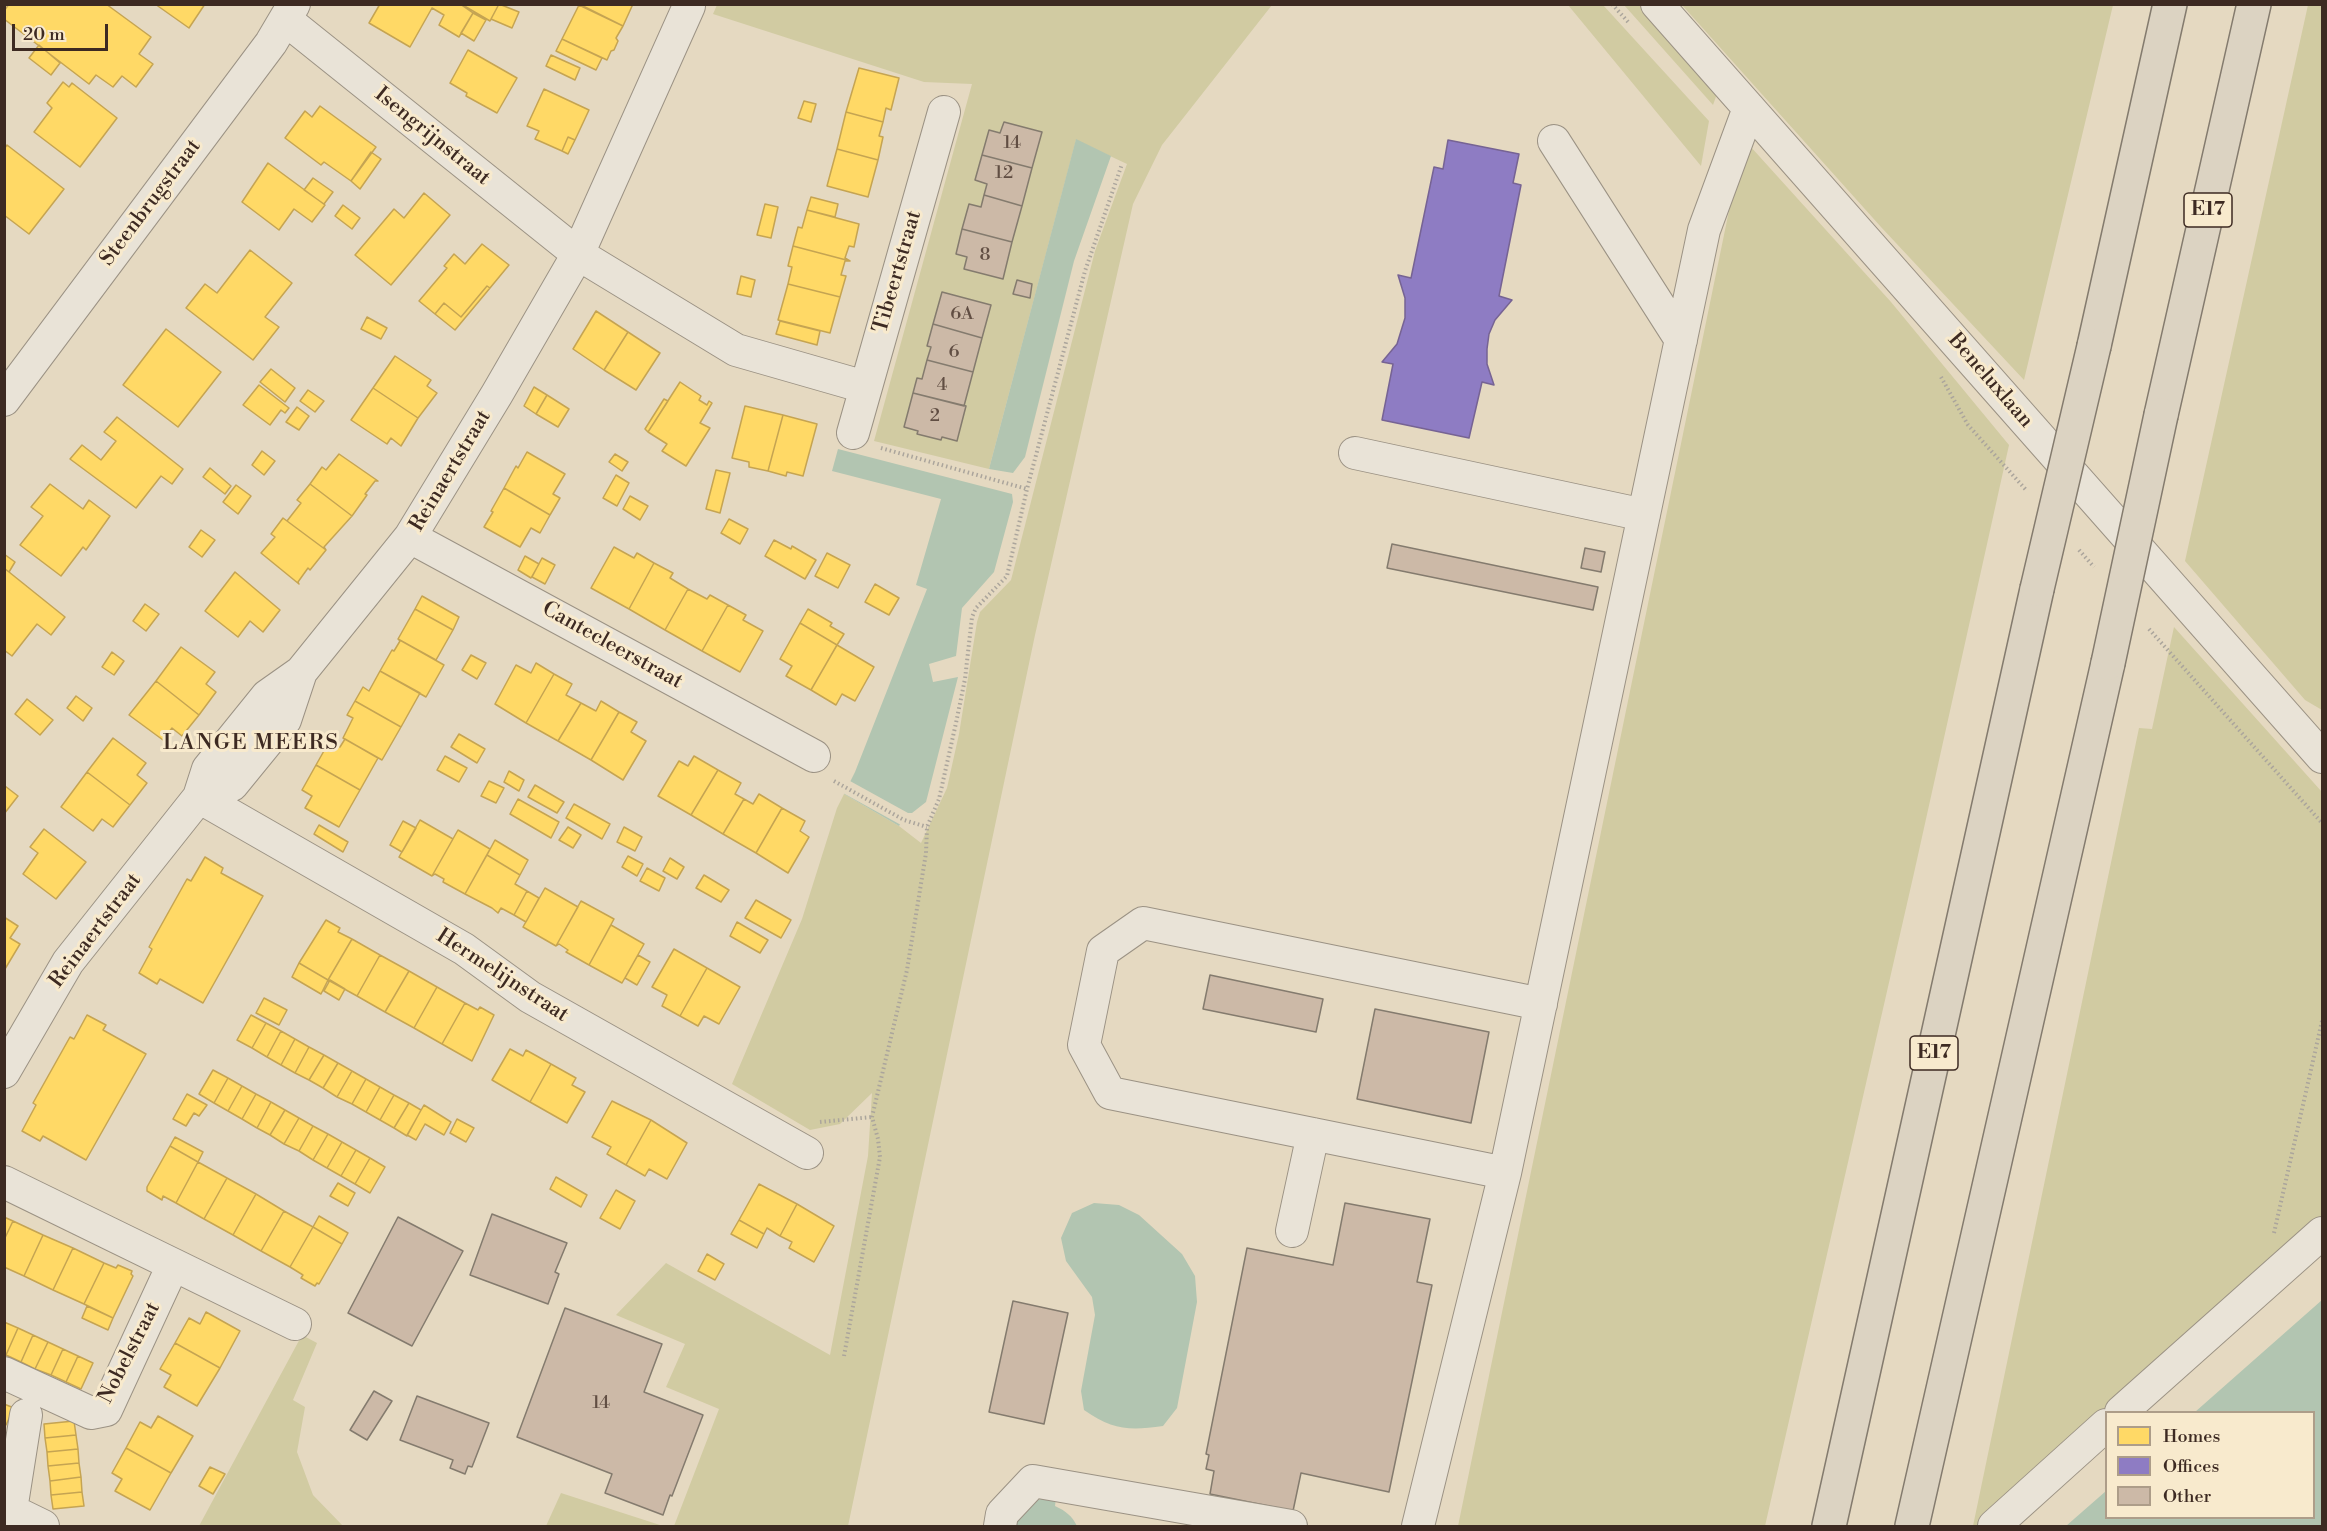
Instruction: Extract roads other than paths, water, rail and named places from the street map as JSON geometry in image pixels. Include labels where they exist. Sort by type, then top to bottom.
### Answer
[{"type":"highway","name":"E17","points":[[1830,1522],[2037,589],[2170,4]]},
{"type":"highway","name":"E17","points":[[1912,1527],[2108,663],[2161,415],[2254,4]]},
{"type":"street","name":"Beneluxlaan","points":[[1657,4],[2322,757]]},
{"type":"street","points":[[578,254],[688,6]]},
{"type":"street","name":"Isengrijnstraat","points":[[290,12],[578,254],[736,350],[865,387]]},
{"type":"street","name":"Steenbrugstraat","points":[[4,400],[290,12]]},
{"type":"street","points":[[1418,1527],[1505,1173],[1704,230],[1749,108]]},
{"type":"street","name":"Tibeertstraat","points":[[853,432],[944,112]]},
{"type":"street","points":[[1554,141],[1680,340]]},
{"type":"street","name":"Reinaertstraat","points":[[4,1072],[68,962],[199,797],[232,785],[285,720],[301,672],[411,537],[578,254]]},
{"type":"street","points":[[1354,453],[1644,515]]},
{"type":"street","name":"Cantecleerstraat","points":[[411,537],[814,756]]},
{"type":"street","name":"Hermelijnstraat","points":[[199,797],[464,949],[530,997],[807,1153]]},
{"type":"street","points":[[1505,1173],[1110,1093],[1084,1046],[1103,951],[1143,923],[1541,1004]]},
{"type":"street","points":[[1292,1232],[1313,1134]]},
{"type":"street","points":[[4,1182],[295,1324]]},
{"type":"street","points":[[2123,1411],[2322,1233]]},
{"type":"street","name":"Nobelstraat","points":[[4,1374],[92,1413],[106,1410],[173,1265]]},
{"type":"street","points":[[26,1415],[8,1509],[43,1527]]},
{"type":"street","points":[[1994,1527],[2105,1426]]},
{"type":"street","points":[[1000,1527],[1002,1514],[1033,1481],[1291,1527]]},
{"type":"district","name":"LANGE MEERS","points":[[251,744]]}]
